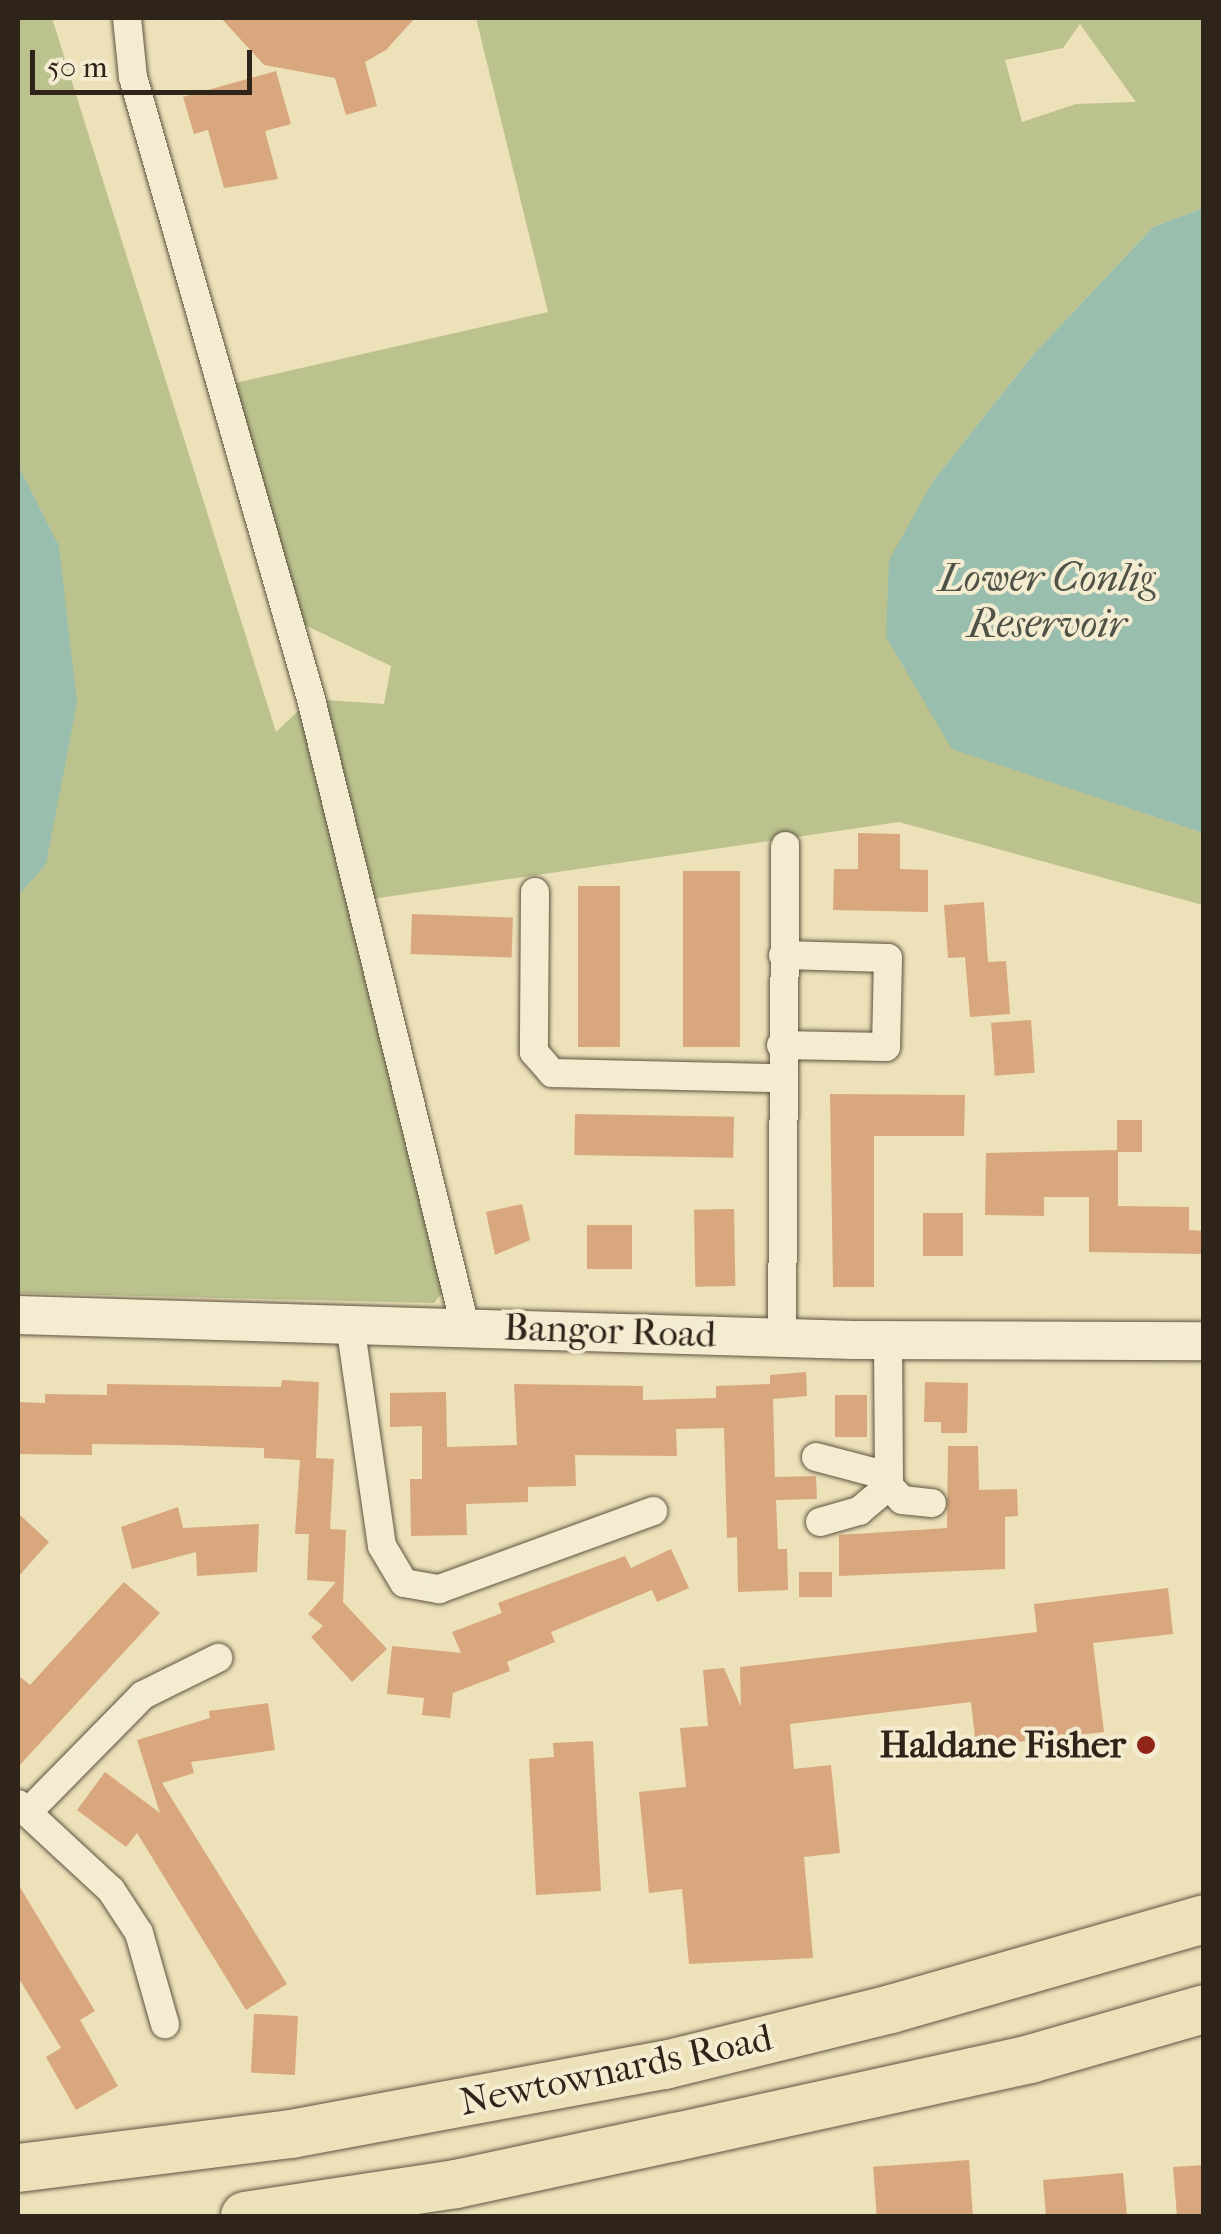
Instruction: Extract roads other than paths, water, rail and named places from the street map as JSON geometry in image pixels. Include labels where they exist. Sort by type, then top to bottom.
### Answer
[{"type":"highway","name":"Newtownards Road","points":[[18,2168],[291,2134],[665,2065],[891,2009],[1204,1919]]},
{"type":"highway","name":"Newtownards Road","points":[[246,2216],[456,2184],[621,2149],[1030,2059],[1204,2009]]},
{"type":"street","points":[[127,18],[133,77],[311,699],[465,1326]]},
{"type":"street","points":[[782,1338],[780,1078],[785,846]]},
{"type":"street","points":[[535,892],[534,1052],[552,1073],[780,1078]]},
{"type":"street","points":[[781,1045],[886,1047],[888,958],[783,955]]},
{"type":"street","name":"Bangor Road","points":[[18,1315],[888,1341],[1204,1340]]},
{"type":"street","points":[[350,1324],[382,1546],[404,1582],[439,1589],[653,1511]]},
{"type":"street","points":[[820,1522],[860,1511],[888,1481],[888,1341]]},
{"type":"street","points":[[816,1457],[888,1481],[902,1500],[932,1504]]},
{"type":"street","points":[[165,2024],[139,1933],[111,1890],[24,1807],[143,1695],[218,1658]]},
{"type":"water","name":"Lower Conlig Reservoir","points":[[1204,208],[1203,833],[952,749],[886,637],[889,560],[933,481],[1032,356],[1153,227]]},
{"type":"water","points":[[18,465],[59,546],[77,703],[46,864],[18,896]]},
{"type":"place","name":"Haldane Fisher","points":[[1146,1745]]}]
